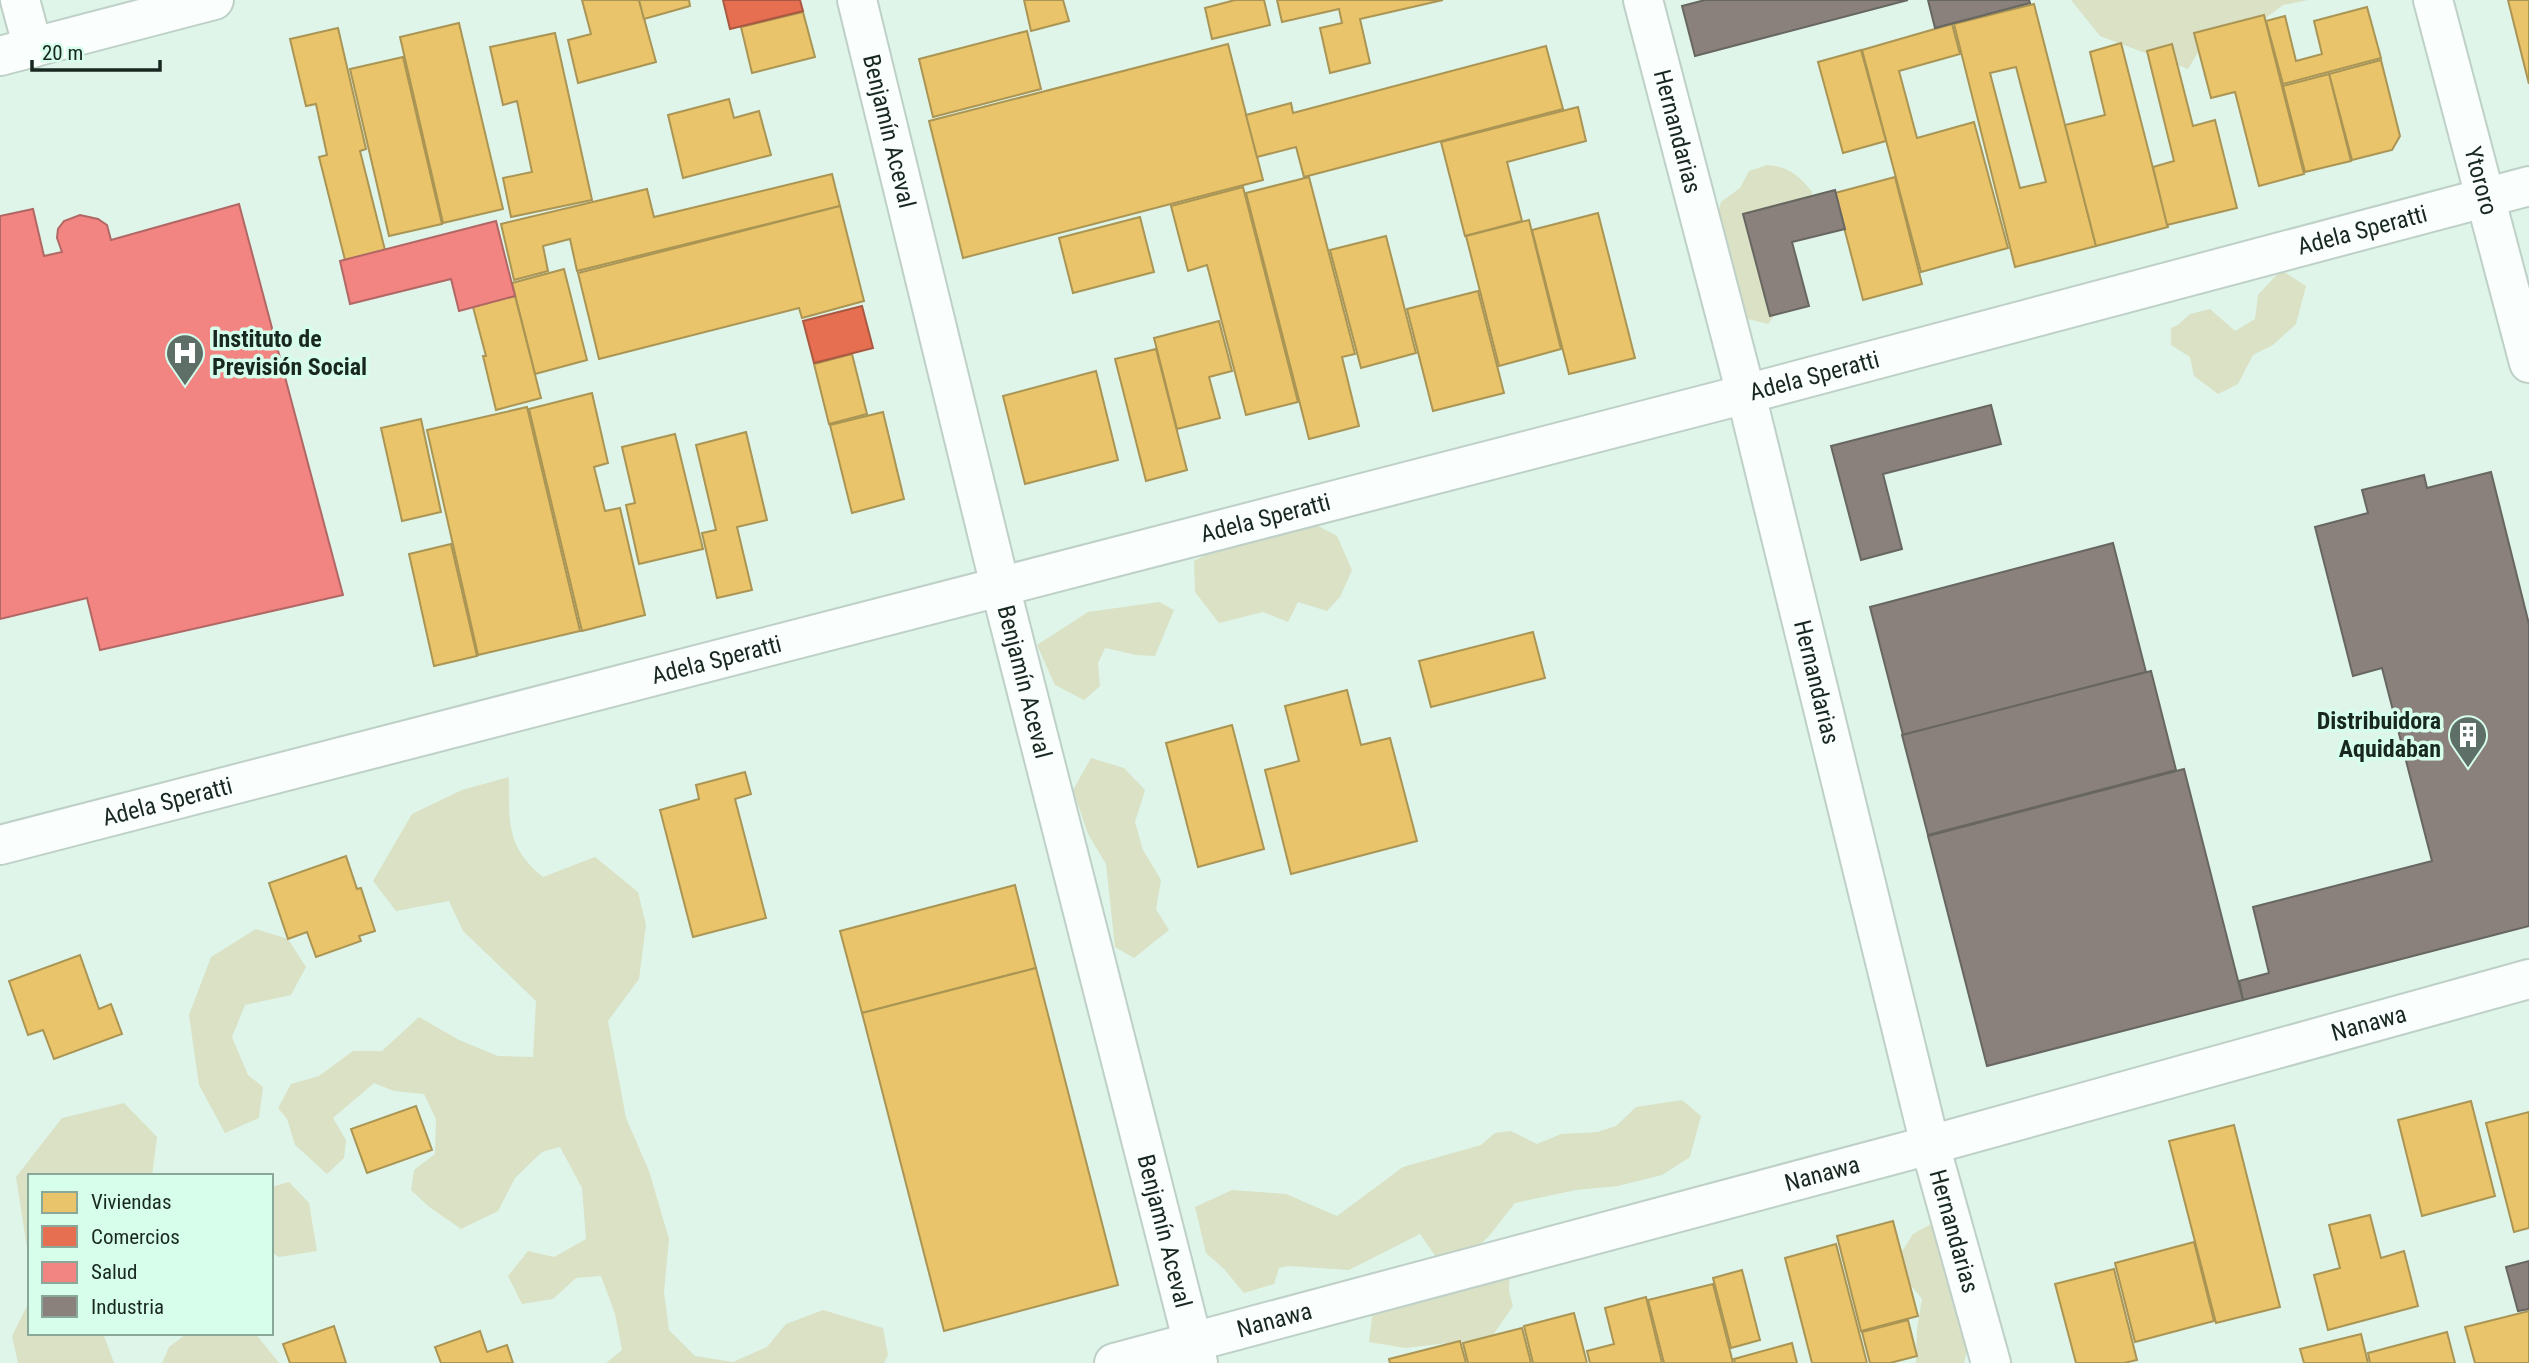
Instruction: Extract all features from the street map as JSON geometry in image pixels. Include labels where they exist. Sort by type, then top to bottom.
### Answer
[{"type":"street","points":[[20,0],[16,52],[214,0]]},
{"type":"street","name":"Benjamín Aceval","points":[[857,0],[1000,586],[1195,1353]]},
{"type":"street","name":"Hernandarias","points":[[1643,0],[1746,394],[1930,1145],[1991,1363]]},
{"type":"street","name":"Ytororo","points":[[2433,0],[2529,363]]},
{"type":"street","name":"Adela Speratti","points":[[0,845],[1746,394],[2529,186]]},
{"type":"street","name":"Nanawa","points":[[1114,1363],[1195,1353],[2529,979]]},
{"type":"green space","points":[[2071,0],[2308,0],[2283,5],[2258,24],[2209,34],[2188,69],[2100,36]]},
{"type":"green space","points":[[1767,165],[1781,167],[1792,173],[1812,192],[1808,219],[1789,237],[1779,310],[1768,324],[1748,319],[1731,294],[1714,229],[1721,202],[1740,188],[1749,171]]},
{"type":"green space","points":[[2281,270],[2306,286],[2296,324],[2273,345],[2253,355],[2238,384],[2218,394],[2194,376],[2190,357],[2171,345],[2171,328],[2190,314],[2210,309],[2235,331],[2255,319],[2258,295]]},
{"type":"green space","points":[[1314,524],[1337,536],[1352,570],[1340,597],[1327,611],[1298,602],[1288,622],[1263,612],[1219,623],[1195,592],[1194,561],[1251,531]]},
{"type":"green space","points":[[1159,602],[1174,610],[1155,656],[1105,648],[1098,663],[1100,686],[1084,700],[1055,685],[1037,645],[1088,612]]},
{"type":"green space","points":[[1091,758],[1124,768],[1145,790],[1135,822],[1143,850],[1161,880],[1156,909],[1169,930],[1134,958],[1115,947],[1106,864],[1088,834],[1073,790]]},
{"type":"green space","points":[[509,777],[512,833],[522,855],[543,877],[595,857],[638,892],[646,925],[639,979],[608,1021],[626,1118],[649,1171],[669,1239],[664,1292],[669,1330],[695,1356],[733,1362],[767,1347],[786,1324],[823,1310],[883,1328],[888,1355],[884,1363],[606,1363],[622,1350],[615,1314],[601,1276],[576,1278],[553,1299],[522,1304],[508,1276],[528,1251],[554,1257],[586,1239],[582,1188],[560,1147],[542,1152],[515,1178],[498,1211],[461,1229],[428,1206],[411,1190],[414,1170],[435,1154],[436,1119],[424,1094],[394,1091],[374,1083],[333,1118],[346,1140],[344,1158],[327,1174],[295,1145],[287,1119],[278,1108],[291,1084],[319,1076],[353,1051],[382,1051],[419,1017],[459,1040],[498,1056],[533,1057],[536,1001],[463,931],[449,901],[396,911],[373,881],[412,814],[462,790]]},
{"type":"green space","points":[[256,929],[288,939],[306,967],[291,995],[245,1005],[232,1037],[248,1075],[263,1087],[259,1118],[225,1133],[199,1085],[189,1015],[211,957]]},
{"type":"green space","points":[[1682,1100],[1701,1116],[1690,1157],[1662,1175],[1618,1186],[1576,1190],[1515,1203],[1489,1236],[1474,1250],[1510,1265],[1509,1291],[1513,1306],[1491,1338],[1405,1348],[1369,1342],[1374,1301],[1441,1264],[1420,1234],[1349,1270],[1289,1266],[1279,1268],[1274,1284],[1244,1293],[1206,1253],[1195,1207],[1232,1190],[1286,1194],[1337,1216],[1403,1167],[1481,1145],[1495,1133],[1511,1131],[1537,1144],[1561,1134],[1597,1132],[1616,1126],[1636,1107]]},
{"type":"green space","points":[[124,1103],[157,1137],[152,1174],[28,1174],[28,1254],[16,1177],[62,1118]]},
{"type":"green space","points":[[289,1182],[309,1203],[317,1251],[279,1257],[273,1253],[273,1186]]},
{"type":"green space","points":[[1931,1224],[1945,1235],[1952,1281],[1952,1303],[1968,1324],[1969,1337],[1964,1363],[1916,1363],[1917,1329],[1922,1299],[1909,1283],[1899,1256],[1913,1234]]},
{"type":"green space","points":[[28,1304],[28,1335],[104,1335],[114,1363],[18,1363],[12,1336]]},
{"type":"green space","points":[[185,1335],[257,1335],[279,1363],[162,1363],[169,1347]]},
{"type":"building: Viviendas","points":[[582,0],[639,0],[656,62],[578,83],[568,40],[591,34]]},
{"type":"building: Viviendas","points":[[639,0],[689,0],[690,6],[644,19]]},
{"type":"building: Viviendas","points":[[1024,0],[1063,0],[1069,21],[1031,31]]},
{"type":"building: Viviendas","points":[[1235,0],[1264,0],[1270,25],[1212,39],[1205,8]]},
{"type":"building: Viviendas","points":[[1277,0],[1443,0],[1360,19],[1370,63],[1330,73],[1320,28],[1342,23],[1339,9],[1282,22]]},
{"type":"building: Viviendas","points":[[2508,0],[2529,0],[2529,84]]},
{"type":"building: Viviendas","points":[[2034,4],[2096,246],[2015,267],[1954,24]],"holes":[[[2016,67],[2046,182],[2020,188],[1990,73]]]},
{"type":"building: Viviendas","points":[[2367,7],[2381,58],[2283,84],[2266,21],[2285,16],[2296,61],[2322,54],[2314,21]]},
{"type":"building: Viviendas","points":[[803,12],[815,57],[752,73],[741,27]]},
{"type":"building: Viviendas","points":[[2264,15],[2304,174],[2259,186],[2235,92],[2211,98],[2194,33]]},
{"type":"building: Viviendas","points":[[459,23],[503,209],[443,223],[400,37]]},
{"type":"building: Viviendas","points":[[1952,24],[1960,54],[1899,71],[1917,138],[1974,122],[2008,248],[1921,272],[1862,50]]},
{"type":"building: Viviendas","points":[[338,28],[366,149],[360,151],[385,250],[345,260],[319,157],[327,155],[316,104],[306,106],[290,39]]},
{"type":"building: Viviendas","points":[[1027,31],[1041,89],[933,117],[919,59]]},
{"type":"building: Viviendas","points":[[555,33],[592,200],[511,217],[503,178],[532,172],[517,101],[503,105],[490,47]]},
{"type":"building: Viviendas","points":[[2121,43],[2168,227],[2096,246],[2065,125],[2105,115],[2090,52]]},
{"type":"building: Viviendas","points":[[1228,44],[1263,180],[963,258],[929,121]]},
{"type":"building: Viviendas","points":[[2172,44],[2193,126],[2215,120],[2237,208],[2167,225],[2153,167],[2174,161],[2147,51]]},
{"type":"building: Viviendas","points":[[1546,46],[1563,109],[1304,177],[1296,147],[1257,157],[1246,115],[1291,103],[1293,113]]},
{"type":"building: Viviendas","points":[[1861,50],[1886,141],[1843,153],[1818,62]]},
{"type":"building: Viviendas","points":[[403,57],[442,224],[389,236],[350,69]]},
{"type":"building: Viviendas","points":[[2381,60],[2400,136],[2392,150],[2352,160],[2329,74]]},
{"type":"building: Viviendas","points":[[2329,74],[2351,161],[2305,172],[2283,86]]},
{"type":"building: Viviendas","points":[[729,99],[734,118],[759,111],[771,155],[683,178],[668,115]]},
{"type":"building: Viviendas","points":[[1578,107],[1586,141],[1507,162],[1522,221],[1465,236],[1441,142]]},
{"type":"building: Viviendas","points":[[832,174],[840,206],[577,271],[570,239],[543,246],[548,271],[514,280],[501,224],[647,189],[654,217]]},
{"type":"building: Viviendas","points":[[1309,177],[1355,354],[1342,357],[1359,426],[1309,439],[1246,193]]},
{"type":"building: Viviendas","points":[[1895,177],[1922,284],[1863,300],[1835,193]]},
{"type":"building: Viviendas","points":[[1243,187],[1298,402],[1246,415],[1207,265],[1188,271],[1171,206]]},
{"type":"building: Viviendas","points":[[840,206],[864,301],[802,318],[799,308],[599,359],[578,273]]},
{"type":"building: Viviendas","points":[[1598,213],[1635,358],[1569,374],[1532,230]]},
{"type":"building: Viviendas","points":[[1140,217],[1154,272],[1073,293],[1059,238]]},
{"type":"building: Viviendas","points":[[1529,220],[1561,349],[1499,366],[1466,236]]},
{"type":"building: Viviendas","points":[[1386,236],[1416,353],[1361,368],[1330,250]]},
{"type":"building: Viviendas","points":[[564,269],[587,360],[535,374],[512,283]]},
{"type":"building: Viviendas","points":[[1478,291],[1504,393],[1433,411],[1407,309]]},
{"type":"building: Viviendas","points":[[515,296],[541,398],[496,410],[473,307]]},
{"type":"building: Viviendas","points":[[1219,321],[1232,371],[1209,377],[1220,418],[1177,429],[1154,338]]},
{"type":"building: Viviendas","points":[[1156,349],[1187,470],[1146,481],[1115,359]]},
{"type":"building: Viviendas","points":[[852,354],[867,414],[829,424],[814,364]]},
{"type":"building: Viviendas","points":[[1096,371],[1118,460],[1025,484],[1003,396]]},
{"type":"building: Viviendas","points":[[592,393],[608,463],[594,467],[605,511],[620,508],[645,615],[582,631],[529,409]]},
{"type":"building: Viviendas","points":[[527,407],[580,631],[478,655],[427,430]]},
{"type":"building: Viviendas","points":[[883,412],[904,499],[852,513],[830,425]]},
{"type":"building: Viviendas","points":[[421,419],[441,512],[402,521],[381,428]]},
{"type":"building: Viviendas","points":[[746,432],[767,520],[737,527],[752,590],[717,598],[702,533],[716,530],[696,445]]},
{"type":"building: Viviendas","points":[[675,434],[703,549],[639,564],[626,505],[635,503],[622,447]]},
{"type":"building: Viviendas","points":[[451,544],[477,656],[434,666],[409,554]]},
{"type":"building: Viviendas","points":[[1533,632],[1545,678],[1431,707],[1419,661]]},
{"type":"building: Viviendas","points":[[1347,690],[1361,745],[1390,738],[1417,841],[1291,874],[1265,770],[1299,761],[1285,706]]},
{"type":"building: Viviendas","points":[[1232,725],[1264,849],[1198,867],[1166,743]]},
{"type":"building: Viviendas","points":[[745,772],[751,794],[735,799],[766,918],[693,937],[660,810],[699,799],[696,785]]},
{"type":"building: Viviendas","points":[[346,856],[357,889],[361,888],[375,931],[359,936],[361,941],[316,957],[307,932],[288,939],[269,883]]},
{"type":"building: Viviendas","points":[[1015,885],[1036,968],[862,1013],[840,931]]},
{"type":"building: Viviendas","points":[[80,955],[99,1009],[111,1004],[122,1034],[54,1059],[43,1030],[28,1035],[9,981]]},
{"type":"building: Viviendas","points":[[1036,968],[1118,1285],[944,1331],[862,1013]]},
{"type":"building: Viviendas","points":[[2471,1101],[2495,1196],[2422,1216],[2398,1120]]},
{"type":"building: Viviendas","points":[[416,1106],[432,1150],[367,1173],[351,1129]]},
{"type":"building: Viviendas","points":[[2529,1112],[2529,1228],[2514,1232],[2486,1123]]},
{"type":"building: Viviendas","points":[[2234,1125],[2280,1307],[2216,1323],[2169,1141]]},
{"type":"building: Viviendas","points":[[2370,1215],[2381,1258],[2404,1251],[2418,1306],[2328,1330],[2314,1275],[2340,1268],[2329,1225]]},
{"type":"building: Viviendas","points":[[1893,1221],[1918,1316],[1861,1331],[1837,1236]]},
{"type":"building: Viviendas","points":[[2194,1242],[2214,1321],[2135,1342],[2115,1263]]},
{"type":"building: Viviendas","points":[[1836,1244],[1867,1363],[1812,1363],[1785,1258]]},
{"type":"building: Viviendas","points":[[2114,1269],[2137,1360],[2124,1363],[2076,1363],[2055,1284]]},
{"type":"building: Viviendas","points":[[1742,1270],[1760,1340],[1731,1348],[1713,1278]]},
{"type":"building: Viviendas","points":[[1713,1284],[1733,1363],[1664,1363],[1648,1300]]},
{"type":"building: Viviendas","points":[[1646,1297],[1662,1363],[1590,1363],[1587,1351],[1614,1344],[1605,1308]]},
{"type":"building: Viviendas","points":[[2529,1311],[2529,1363],[2475,1363],[2465,1327]]},
{"type":"building: Viviendas","points":[[1574,1313],[1587,1363],[1533,1363],[1524,1326]]},
{"type":"building: Viviendas","points":[[1908,1320],[1917,1356],[1890,1363],[1870,1363],[1862,1332]]},
{"type":"building: Viviendas","points":[[334,1326],[346,1363],[290,1363],[283,1344]]},
{"type":"building: Viviendas","points":[[1522,1328],[1531,1363],[1468,1363],[1463,1343]]},
{"type":"building: Viviendas","points":[[480,1331],[487,1352],[507,1345],[513,1363],[441,1363],[435,1347]]},
{"type":"building: Viviendas","points":[[2447,1332],[2455,1363],[2370,1363],[2368,1353]]},
{"type":"building: Viviendas","points":[[2361,1334],[2368,1363],[2304,1363],[2300,1349]]},
{"type":"building: Viviendas","points":[[1460,1341],[1466,1363],[1390,1363],[1389,1359]]},
{"type":"building: Viviendas","points":[[1792,1343],[1797,1363],[1735,1363],[1734,1359]]},
{"type":"building: Comercios","points":[[723,0],[800,0],[803,11],[730,29]]},
{"type":"building: Comercios","points":[[862,306],[873,348],[814,363],[803,321]]},
{"type":"building: Salud","name":"Instituto de Previsión Social","points":[[239,204],[343,595],[100,650],[87,598],[0,619],[0,216],[33,209],[44,256],[62,252],[57,238],[58,229],[64,221],[80,215],[98,219],[107,225],[111,240]]},
{"type":"building: Salud","points":[[496,221],[515,296],[459,311],[451,279],[350,304],[340,261]]},
{"type":"building: Industria","points":[[1705,0],[1908,0],[1695,56],[1682,6]]},
{"type":"building: Industria","points":[[1928,0],[2029,0],[2030,3],[1935,28]]},
{"type":"building: Industria","points":[[1835,190],[1845,229],[1792,242],[1809,306],[1770,316],[1743,214]]},
{"type":"building: Industria","points":[[1991,405],[2001,444],[1883,474],[1902,549],[1861,560],[1831,446]]},
{"type":"building: Industria","name":"Distribuidora Aquidaban","points":[[2491,472],[2529,624],[2529,926],[2243,1000],[2239,981],[2269,973],[2253,907],[2432,861],[2382,668],[2353,676],[2315,527],[2368,513],[2362,490],[2424,475],[2427,488]]},
{"type":"building: Industria","points":[[2113,543],[2146,672],[1903,735],[1870,607]]},
{"type":"building: Industria","points":[[2151,671],[2176,770],[1928,835],[1902,735]]},
{"type":"building: Industria","points":[[2184,769],[2243,1000],[1987,1066],[1928,836]]},
{"type":"building: Industria","points":[[2529,1261],[2529,1309],[2518,1311],[2506,1267]]},
{"type":"place","name":"Instituto de Previsión Social","points":[[185,387]]},
{"type":"place","name":"Distribuidora Aquidaban","points":[[2468,769]]}]
